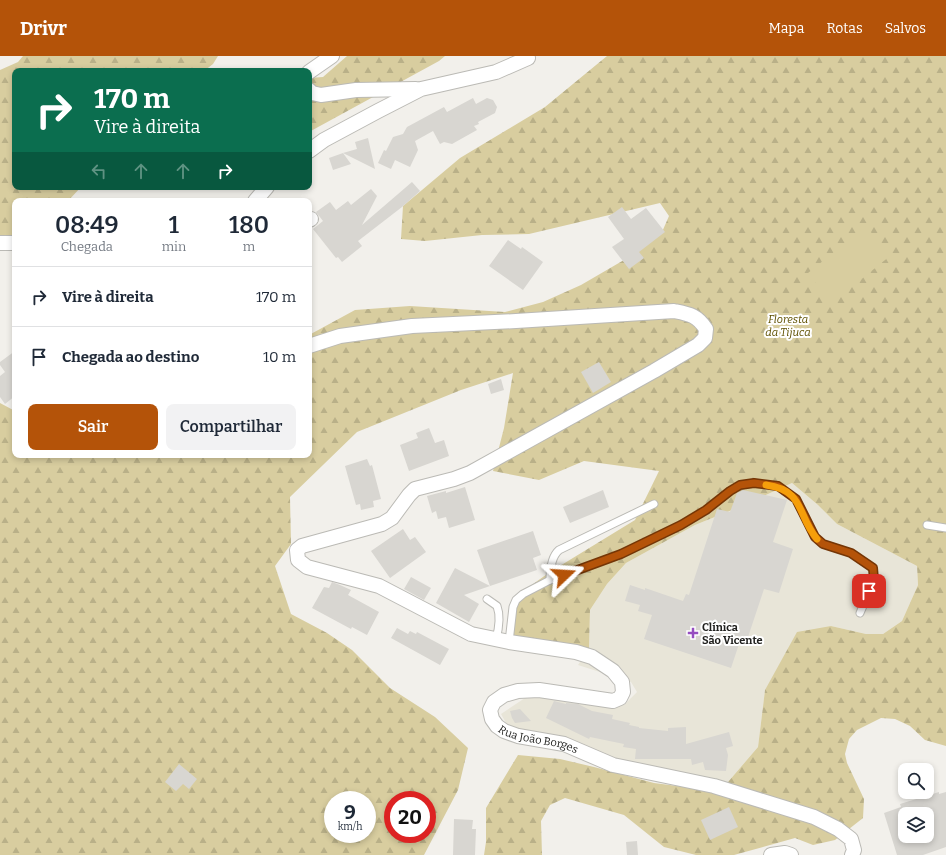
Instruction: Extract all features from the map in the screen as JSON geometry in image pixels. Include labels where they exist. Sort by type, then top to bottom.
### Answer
[{"type":"street","points":[[312,70],[332,56]]},
{"type":"street","points":[[312,93],[322,95],[356,90],[421,89],[496,72],[528,58]]},
{"type":"street","points":[[312,150],[331,137],[421,89]]},
{"type":"street","points":[[258,198],[264,190]]},
{"type":"street","points":[[0,243],[12,243]]},
{"type":"street","name":"Rua João Borges","points":[[312,345],[340,336],[412,326],[674,311],[692,314],[702,323],[706,330],[705,338],[698,345],[654,372],[476,469],[454,479],[415,489],[392,518],[382,524],[302,546],[297,550],[298,560],[307,566],[379,586],[471,634],[502,641],[576,652],[592,657],[613,671],[622,682],[623,692],[620,698],[613,701],[538,690],[518,691],[504,695],[494,702],[490,710],[492,719],[504,731],[518,736],[564,744],[614,765],[714,786],[814,817],[838,829],[851,839],[854,850],[852,855]]},
{"type":"street","points":[[772,855],[786,853],[791,855]]},
{"type":"lane","points":[[502,641],[516,600],[523,594],[550,580],[621,554],[681,525],[706,510],[740,485],[754,483],[778,486],[796,499],[815,537],[823,544],[851,553],[873,568],[874,580],[860,613]]},
{"type":"lane","points":[[550,580],[550,572],[555,553],[559,550],[654,504]]},
{"type":"lane","points":[[927,525],[946,528]]},
{"type":"lane","points":[[487,599],[498,606],[499,628],[502,641]]},
{"type":"shaded area","name":"Clínica São Vicente","points":[[792,483],[818,505],[837,524],[917,566],[918,585],[902,621],[883,634],[866,634],[831,626],[765,690],[758,747],[728,782],[689,776],[516,741],[501,714],[540,688],[624,705],[637,692],[631,682],[578,665],[589,649],[590,610],[607,584],[626,563],[695,525]]},
{"type":"green space","points":[[23,56],[218,56],[213,64],[208,68],[12,68],[12,190],[78,190],[71,198],[12,198],[12,239],[0,245],[0,70],[18,62]]},
{"type":"green space","points":[[347,56],[445,56],[439,61],[312,130],[312,78],[323,77]]},
{"type":"green space","name":"Floresta da Tijuca","points":[[607,56],[946,56],[946,746],[925,740],[910,726],[895,719],[881,718],[857,730],[849,739],[845,754],[847,763],[864,799],[863,818],[835,840],[813,845],[795,838],[734,855],[696,855],[664,847],[624,815],[565,798],[550,805],[541,821],[542,855],[484,855],[486,842],[486,808],[518,755],[560,759],[654,783],[700,789],[728,782],[758,747],[765,690],[797,632],[831,626],[866,634],[883,634],[902,621],[918,585],[917,566],[837,524],[818,505],[792,483],[695,525],[626,563],[607,584],[590,610],[589,649],[552,650],[512,635],[519,594],[550,572],[635,520],[659,471],[584,461],[539,480],[493,471],[504,428],[513,373],[461,390],[357,432],[290,497],[291,544],[275,566],[291,614],[327,633],[352,650],[390,688],[435,717],[468,748],[458,790],[436,832],[436,791],[384,791],[384,843],[430,843],[424,855],[0,855],[0,403],[12,409],[12,458],[312,458],[312,333],[355,310],[410,306],[505,312],[543,302],[581,285],[636,253],[662,232],[669,216],[660,203],[529,234],[482,235],[425,241],[401,239],[403,206],[460,158],[545,107]]},
{"type":"green space","points":[[866,226],[890,256],[832,303],[808,273]]},
{"type":"building","points":[[473,98],[476,104],[487,98],[493,100],[497,107],[495,113],[478,122],[479,124],[474,126],[477,130],[452,144],[444,142],[440,144],[433,131],[415,141],[418,150],[410,167],[395,160],[391,169],[378,163],[384,150],[386,151],[393,137],[403,134],[407,127],[444,107],[447,112]]},
{"type":"building","points":[[368,138],[375,169],[343,153],[357,149],[355,142]]},
{"type":"building","points":[[343,153],[351,164],[333,170],[329,158]]},
{"type":"building","points":[[412,182],[420,191],[358,241],[362,246],[342,262],[338,257],[336,258],[313,229],[323,221],[316,212],[330,202],[336,210],[348,201],[351,205],[371,189],[377,196],[362,225]]},
{"type":"building","points":[[622,207],[631,219],[646,208],[665,232],[639,252],[644,258],[629,269],[612,247],[624,239],[608,217]]},
{"type":"building","points":[[508,240],[521,249],[522,247],[543,262],[523,290],[489,266]]},
{"type":"building","points":[[12,353],[12,398],[5,404],[0,397],[0,376],[5,372],[0,365],[0,362]]},
{"type":"building","points":[[599,362],[611,382],[593,393],[581,372]]},
{"type":"building","points":[[501,379],[504,390],[491,394],[488,384]]},
{"type":"building","points":[[429,428],[435,443],[444,440],[449,456],[409,471],[400,445],[418,438],[416,433]]},
{"type":"building","points":[[367,459],[370,466],[372,465],[381,499],[373,501],[374,507],[361,510],[360,504],[356,505],[345,466]]},
{"type":"building","points":[[465,487],[475,520],[449,528],[446,517],[438,519],[436,511],[432,513],[427,496],[446,491],[446,493]]},
{"type":"building","points":[[603,490],[609,507],[570,523],[563,507]]},
{"type":"building","points":[[743,490],[787,500],[773,542],[793,549],[779,593],[764,589],[746,643],[740,641],[731,668],[644,639],[652,615],[638,611],[640,605],[625,601],[630,585],[645,590],[645,588],[683,601],[686,594],[689,595],[717,509],[730,512],[737,493]]},
{"type":"building","points":[[403,529],[410,540],[415,537],[426,552],[390,578],[371,551]]},
{"type":"building","points":[[533,531],[541,555],[533,558],[537,570],[490,586],[477,550]]},
{"type":"building","points":[[455,568],[490,586],[464,595],[479,604],[469,622],[436,603]]},
{"type":"building","points":[[411,577],[431,588],[424,600],[404,589]]},
{"type":"building","points":[[332,582],[351,590],[348,595],[379,612],[367,635],[352,627],[351,629],[312,608],[324,587],[329,588]]},
{"type":"building","points":[[397,628],[408,634],[410,631],[416,634],[417,632],[449,649],[440,665],[391,638]]},
{"type":"building","points":[[554,701],[566,704],[578,704],[592,711],[613,715],[612,719],[630,723],[629,725],[639,728],[668,731],[668,728],[686,727],[686,744],[729,732],[733,746],[726,748],[728,755],[726,771],[705,770],[703,762],[692,765],[691,759],[635,759],[636,749],[623,747],[624,744],[590,737],[589,739],[546,718]]},
{"type":"building","points":[[520,709],[531,721],[515,723],[510,711]]},
{"type":"building","points":[[179,764],[197,779],[189,789],[183,784],[176,791],[165,782]]},
{"type":"building","points":[[946,792],[946,847],[923,855],[897,855],[884,813],[898,808],[898,843],[934,843],[934,807],[901,807],[900,804],[916,799],[934,799],[934,794]]},
{"type":"building","points":[[729,807],[738,827],[710,840],[701,820]]},
{"type":"building","points":[[454,819],[473,820],[472,829],[476,829],[475,855],[453,855]]},
{"type":"building","points":[[637,841],[638,855],[627,855],[626,842]]},
{"type":"slow traffic","points":[[766,485],[778,486],[796,499],[807,523],[817,539]]},
{"type":"place","name":"Clínica São Vicente","points":[[693,633]]},
{"type":"route","points":[[564,575],[621,554],[681,525],[706,510],[740,485],[754,483],[778,486],[796,499],[815,537],[823,544],[851,553],[873,568],[874,580],[869,591]]}]
